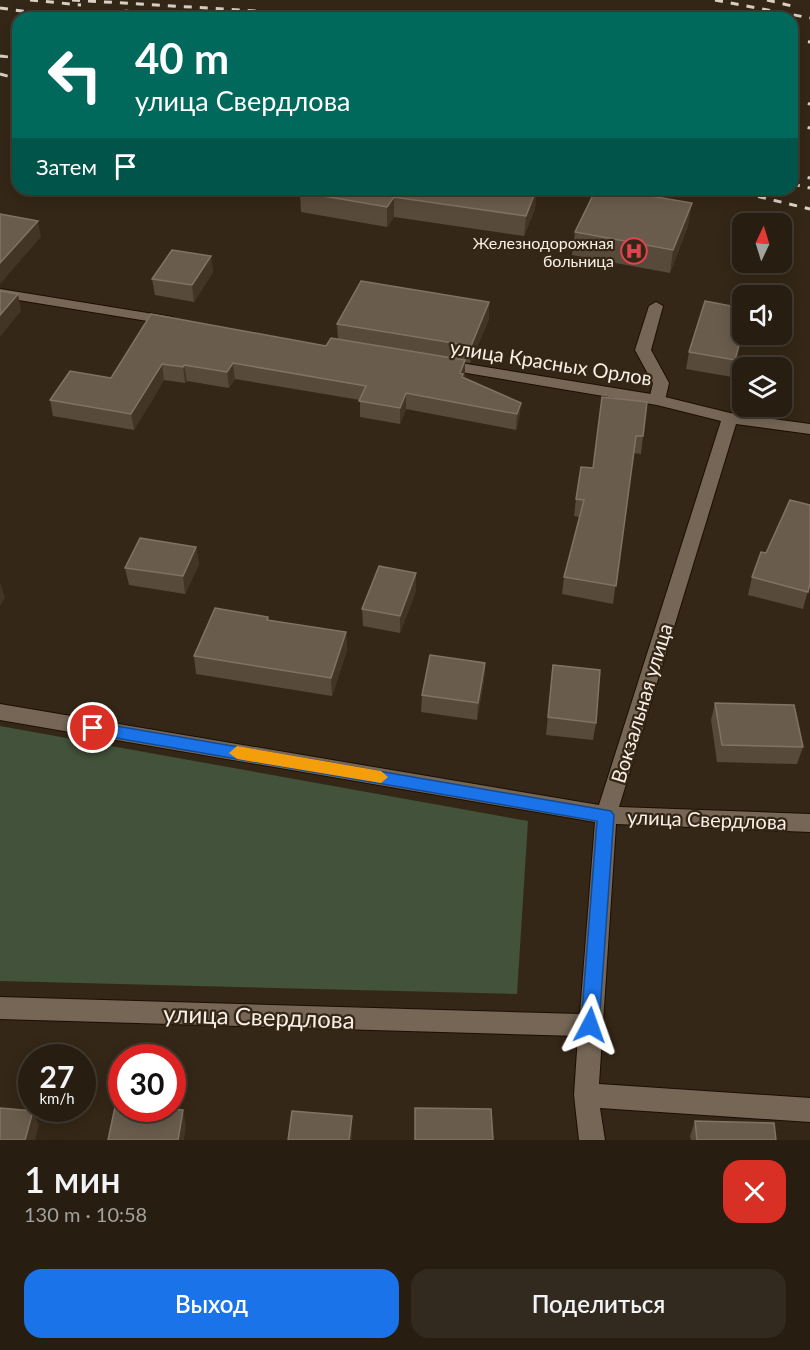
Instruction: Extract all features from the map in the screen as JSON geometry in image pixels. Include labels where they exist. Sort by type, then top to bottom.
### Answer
[{"type":"street","points":[[0,293],[188,324]]},
{"type":"street","points":[[656,306],[643,350],[661,383],[657,400]]},
{"type":"street","name":"улица Красных Орлов","points":[[422,362],[657,400],[730,418],[810,429]]},
{"type":"street","name":"Вокзальная улица","points":[[592,1140],[586,1095],[606,815],[730,418]]},
{"type":"street","name":"улица Свердлова","points":[[0,712],[606,815],[810,823]]},
{"type":"street","name":"улица Свердлова","points":[[0,1008],[590,1025]]},
{"type":"street","points":[[586,1095],[810,1110]]},
{"type":"green space","points":[[0,726],[528,821],[517,994],[0,981]]},
{"type":"building","points":[[317,195],[534,195],[526,216],[394,197],[387,207]]},
{"type":"building","points":[[593,195],[645,195],[692,203],[673,250],[575,232]]},
{"type":"building","points":[[0,214],[38,221],[0,263]]},
{"type":"building","points":[[172,250],[211,256],[192,285],[152,279]]},
{"type":"building","points":[[361,281],[489,302],[471,346],[337,324]]},
{"type":"building","points":[[0,291],[18,294],[0,315]]},
{"type":"building","points":[[705,301],[732,306],[732,345],[739,345],[736,357],[732,357],[732,359],[689,352]]},
{"type":"building","points":[[151,314],[326,346],[331,338],[465,360],[460,373],[463,374],[462,377],[521,403],[517,414],[406,393],[400,408],[359,401],[366,386],[233,363],[227,372],[162,364],[131,414],[50,400],[70,371],[111,378]]},
{"type":"building","points":[[602,397],[647,402],[643,436],[636,436],[616,586],[564,577],[584,500],[576,499],[581,467],[593,468]]},
{"type":"building","points":[[790,500],[810,505],[808,592],[752,577],[761,552],[766,553]]},
{"type":"building","points":[[140,538],[196,547],[183,576],[125,568]]},
{"type":"building","points":[[379,566],[416,573],[400,616],[362,609]]},
{"type":"building","points":[[215,608],[268,617],[267,620],[346,632],[331,678],[194,656]]},
{"type":"building","points":[[430,655],[485,663],[478,703],[422,695]]},
{"type":"building","points":[[553,665],[600,670],[596,723],[548,717]]},
{"type":"building","points":[[715,703],[794,705],[803,747],[722,745]]},
{"type":"building","points":[[0,1108],[18,1110],[18,1122],[30,1122],[25,1140],[0,1140]]},
{"type":"building","points":[[415,1108],[491,1109],[493,1140],[415,1140]]},
{"type":"building","points":[[292,1111],[352,1116],[349,1140],[288,1140]]},
{"type":"building","points":[[695,1121],[774,1123],[776,1140],[697,1140]]},
{"type":"building","points":[[112,1122],[181,1122],[178,1140],[108,1140]]},
{"type":"railway","points":[[30,0],[81,5]]},
{"type":"railway","points":[[72,0],[274,12]]},
{"type":"railway","points":[[715,0],[778,12]]},
{"type":"railway","points":[[767,0],[796,7]]},
{"type":"railway","points":[[0,8],[29,12]]},
{"type":"railway","points":[[125,11],[133,12]]},
{"type":"railway","points":[[798,16],[810,18]]},
{"type":"railway","points":[[798,41],[810,42]]},
{"type":"railway","points":[[0,56],[12,57]]},
{"type":"railway","points":[[0,74],[12,77]]},
{"type":"railway","points":[[798,102],[810,104]]},
{"type":"railway","points":[[798,125],[810,128]]},
{"type":"railway","points":[[798,175],[810,178]]},
{"type":"railway","points":[[798,185],[810,188]]},
{"type":"railway","points":[[752,195],[810,209]]},
{"type":"slow traffic","points":[[237,753],[381,777]]},
{"type":"place","name":"Железнодорожная больница","points":[[634,251]]},
{"type":"route","points":[[93,728],[606,815],[590,1025]]}]
